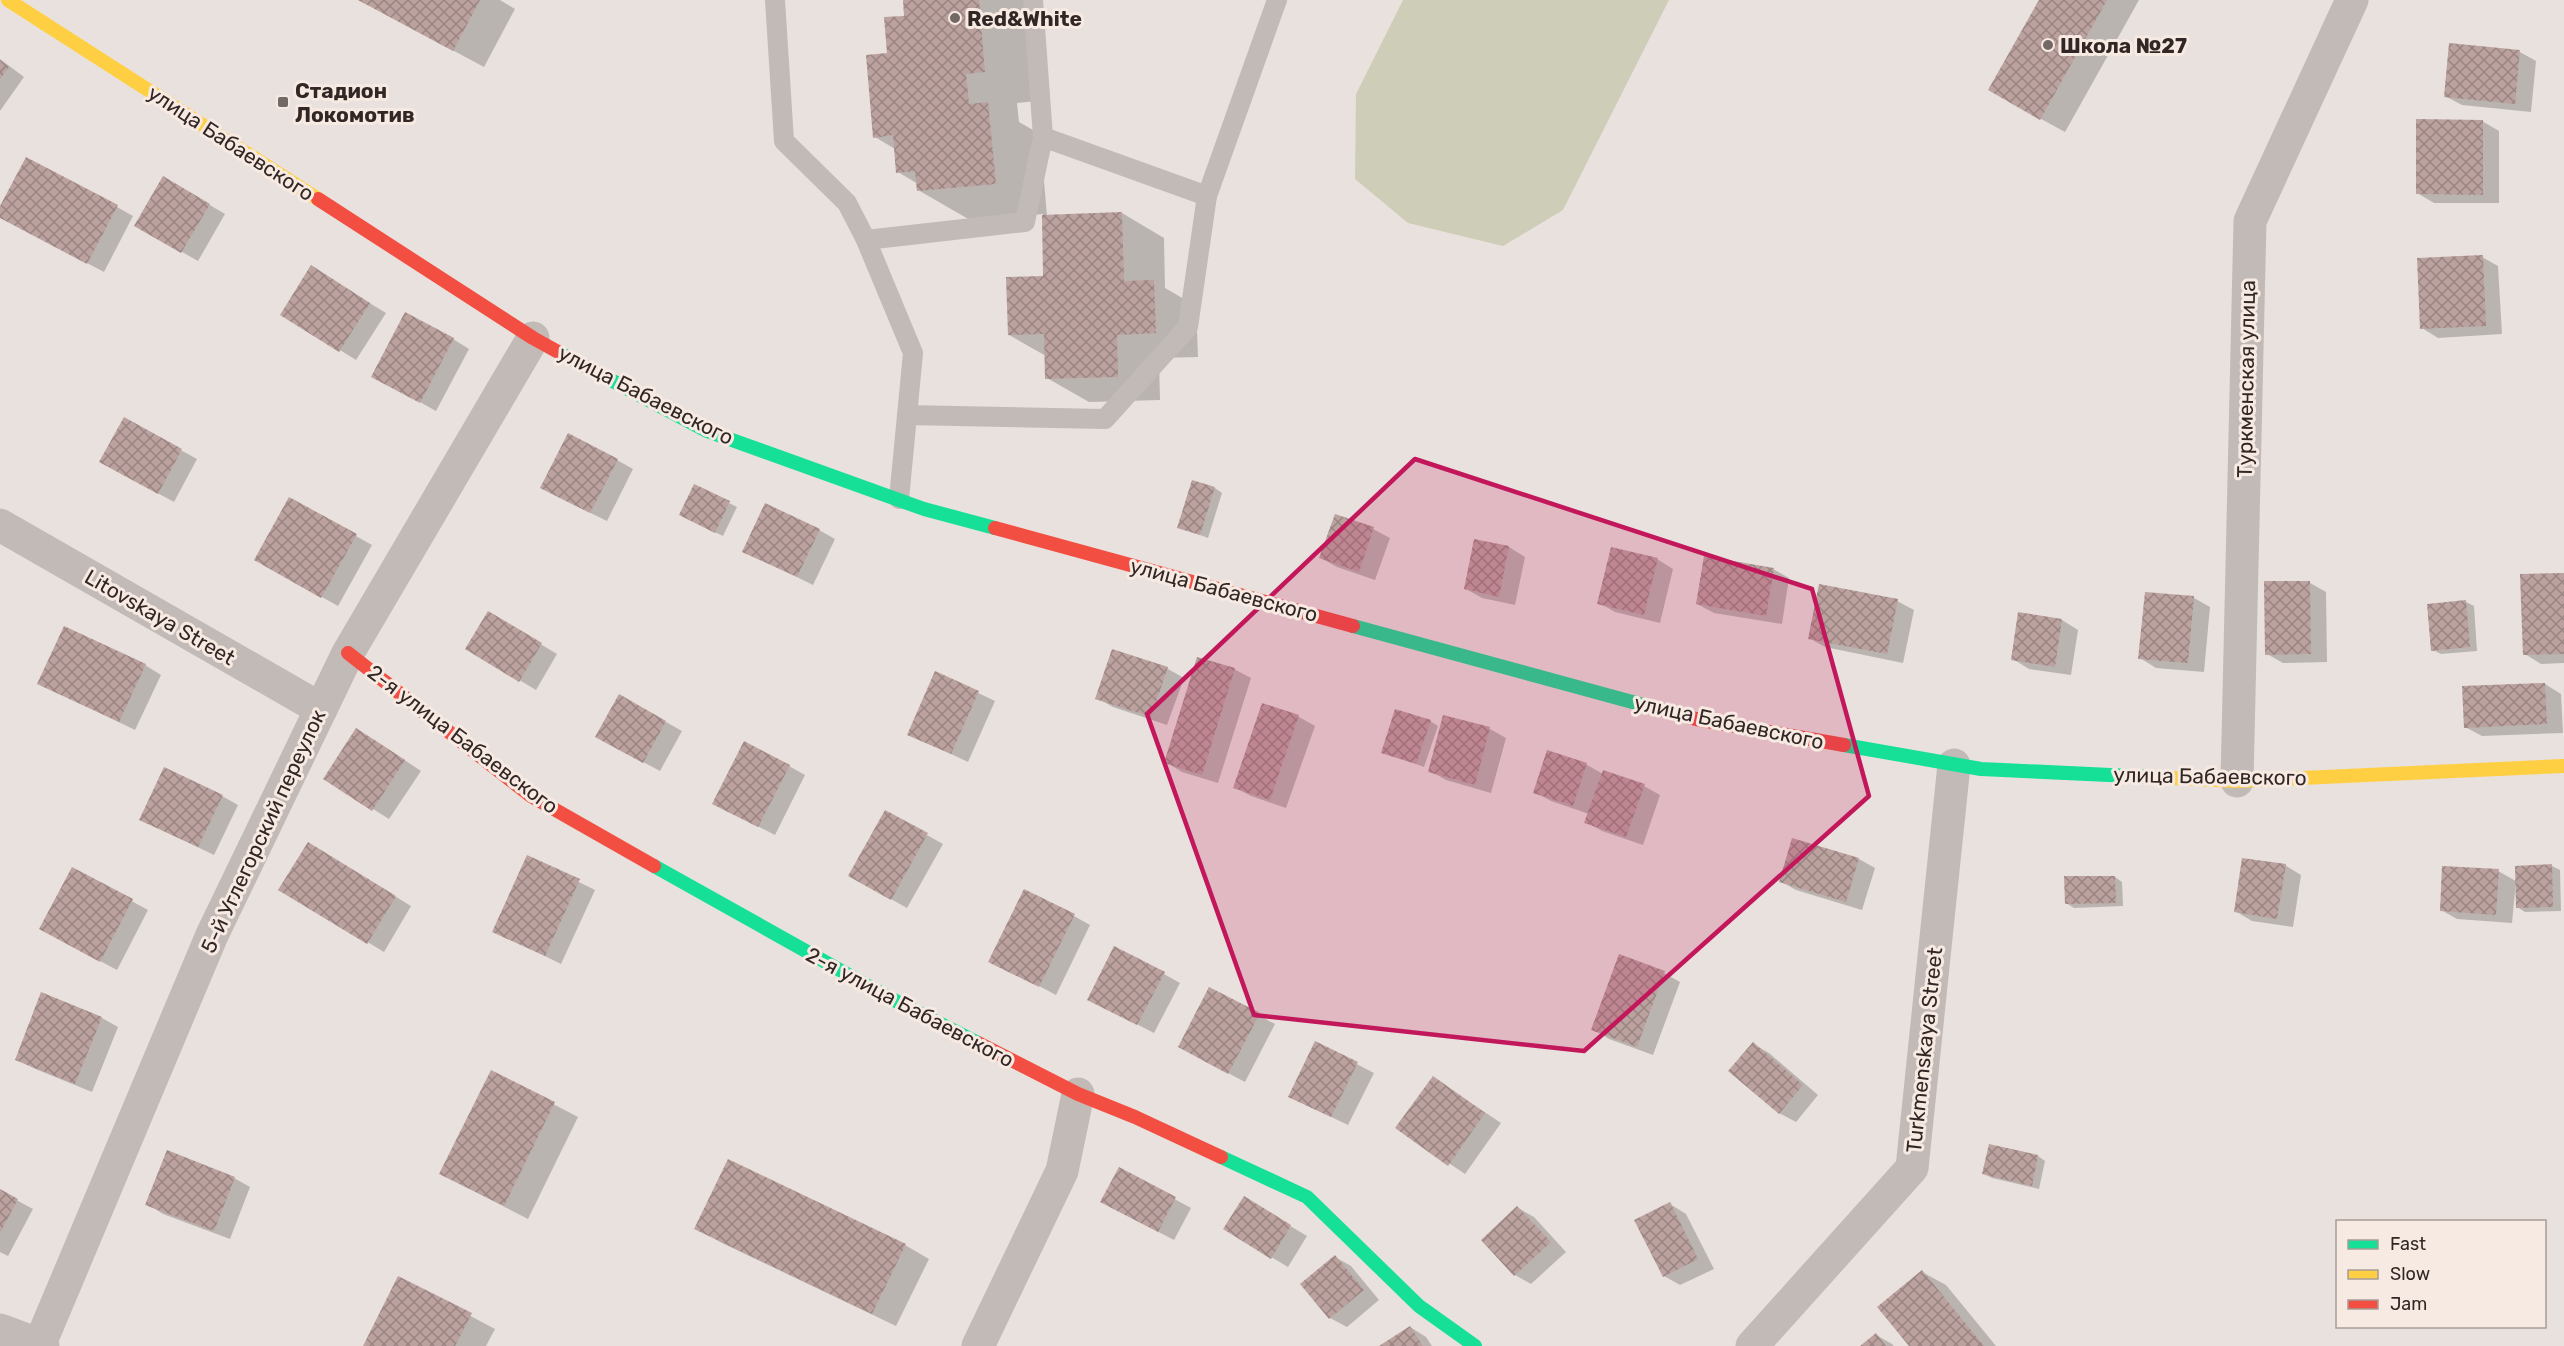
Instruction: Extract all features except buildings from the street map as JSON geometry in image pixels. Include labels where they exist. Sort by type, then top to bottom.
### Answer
[{"type":"main road","name":"улица Бабаевского","points":[[8,0],[533,338],[707,431],[924,509],[1696,719],[1981,770],[2237,781],[2564,766]]},
{"type":"main road","name":"2-я улица Бабаевского","points":[[348,653],[531,796],[733,912],[888,997],[1078,1094],[1135,1117],[1307,1197],[1419,1306],[1475,1346]]},
{"type":"street","name":"Туркменская улица","points":[[2237,781],[2250,221],[2352,0]]},
{"type":"street","name":"5-й Углегорский переулок","points":[[40,1346],[212,935],[348,653],[533,338]]},
{"type":"street","name":"Litovskaya Street","points":[[0,525],[321,710]]},
{"type":"street","name":"Turkmenskaya Street","points":[[1752,1346],[1912,1168],[1954,765]]},
{"type":"street","points":[[978,1346],[1062,1171],[1078,1094]]},
{"type":"street","points":[[0,1330],[40,1346]]},
{"type":"lane","points":[[775,0],[784,141],[847,203],[866,240],[913,353],[899,499]]},
{"type":"lane","points":[[866,240],[1025,222],[1043,137],[1033,0]]},
{"type":"lane","points":[[908,415],[1106,419],[1188,327],[1207,196],[1277,0]]},
{"type":"lane","points":[[1043,137],[1207,196]]},
{"type":"highlighted area","points":[[1415,459],[1812,589],[1869,796],[1584,1051],[1254,1015],[1147,714]]},
{"type":"green space","points":[[1403,0],[1669,0],[1563,210],[1503,246],[1408,223],[1355,179],[1356,94]]},
{"type":"traffic: fast","points":[[560,353],[707,431],[924,509],[995,528]]},
{"type":"traffic: fast","points":[[1353,626],[1647,706]]},
{"type":"traffic: fast","points":[[1844,745],[1981,769],[2174,778]]},
{"type":"traffic: fast","points":[[654,866],[888,997],[978,1043]]},
{"type":"traffic: fast","points":[[1221,1157],[1307,1197],[1419,1306],[1475,1346]]},
{"type":"traffic: slow","points":[[8,0],[318,199]]},
{"type":"traffic: slow","points":[[2174,778],[2237,781],[2564,766]]},
{"type":"traffic: jam","points":[[318,199],[533,338],[560,353]]},
{"type":"traffic: jam","points":[[995,528],[1353,626]]},
{"type":"traffic: jam","points":[[348,653],[531,796],[654,866]]},
{"type":"traffic: jam","points":[[1647,706],[1696,719],[1844,745]]},
{"type":"traffic: jam","points":[[978,1043],[1078,1094],[1135,1117],[1221,1157]]},
{"type":"place","name":"Red&White","points":[[955,18]]},
{"type":"place","name":"Школа №27","points":[[2048,45]]},
{"type":"place","name":"Стадион Локомотив","points":[[283,102]]}]
